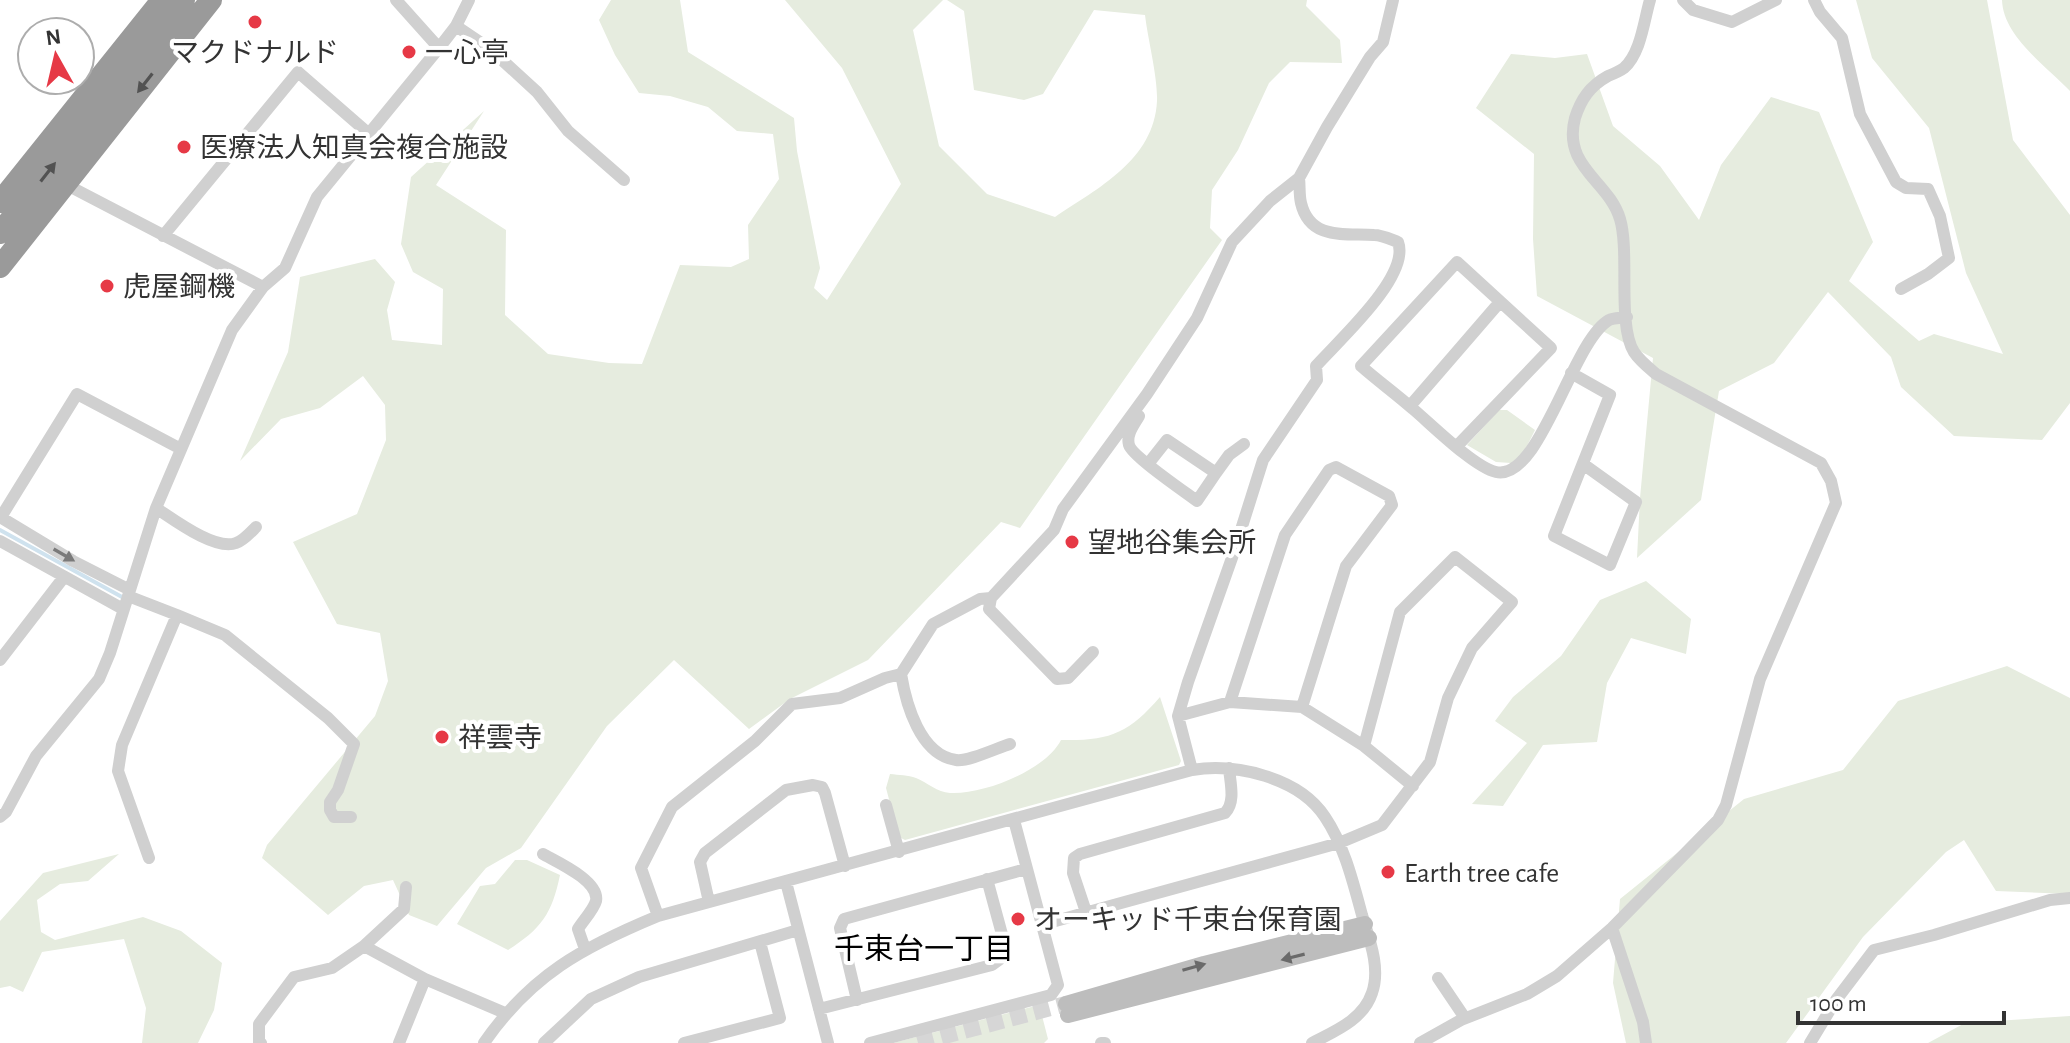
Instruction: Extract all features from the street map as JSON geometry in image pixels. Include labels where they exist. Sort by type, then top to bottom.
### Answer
[{"type":"highway","points":[[0,195],[155,0]]},
{"type":"highway","points":[[0,202],[162,0]]},
{"type":"highway","points":[[0,233],[184,0]]},
{"type":"highway","points":[[0,267],[211,0]]},
{"type":"street","points":[[396,0],[439,48]]},
{"type":"street","points":[[0,817],[6,812],[36,756],[99,679],[156,508],[232,330],[263,287],[285,268],[317,197],[456,26],[469,0]]},
{"type":"street","points":[[1093,652],[1068,678],[1057,679],[989,609],[991,598],[1054,530],[1063,509],[1147,394],[1197,318],[1232,242],[1270,201],[1299,178],[1370,57],[1383,42],[1393,0]]},
{"type":"street","points":[[1420,1043],[1465,1018],[1527,994],[1547,982],[1612,928],[1709,830],[1722,812],[1760,679],[1836,503],[1831,481],[1821,463],[1656,374],[1634,352],[1627,317],[1622,222],[1613,199],[1585,171],[1575,147],[1574,121],[1584,95],[1625,67],[1638,45],[1650,0]]},
{"type":"street","points":[[1683,0],[1693,10],[1732,22],[1776,0]]},
{"type":"street","points":[[1814,0],[1842,38],[1860,114],[1896,182],[1906,188],[1928,189],[1940,216],[1949,258],[1901,289]]},
{"type":"street","points":[[456,26],[490,49],[537,92],[568,131],[624,180]]},
{"type":"street","points":[[163,236],[298,72],[368,133]]},
{"type":"street","points":[[1192,770],[1178,716],[1263,460],[1317,380],[1316,366],[1391,282],[1401,251],[1398,242],[1377,235],[1338,235],[1323,231],[1301,205],[1299,178]]},
{"type":"street","points":[[65,184],[263,287]]},
{"type":"street","points":[[1457,446],[1551,348],[1457,262],[1361,366],[1457,446],[1483,466],[1498,473],[1521,464],[1597,332],[1609,320],[1627,317]]},
{"type":"street","points":[[1410,406],[1499,303]]},
{"type":"street","points":[[1571,373],[1610,395],[1554,536],[1610,565],[1636,502],[1583,464]]},
{"type":"street","points":[[181,449],[77,394],[0,517],[129,593],[225,635],[328,718],[354,744],[338,790],[330,802],[334,817],[351,817]]},
{"type":"street","points":[[1147,394],[1146,404],[1130,433],[1128,442],[1132,451],[1197,501],[1229,455],[1244,444]]},
{"type":"street","points":[[1148,464],[1167,440],[1216,473]]},
{"type":"street","points":[[1230,702],[1285,535],[1329,470],[1336,467],[1389,496],[1392,505],[1346,566],[1302,707]]},
{"type":"street","points":[[156,508],[218,543],[236,543],[256,527]]},
{"type":"street","points":[[0,541],[123,609]]},
{"type":"street","points":[[1041,925],[1339,843],[1382,825],[1430,762],[1448,698],[1472,648],[1512,602],[1455,557],[1400,612],[1364,746]]},
{"type":"street","points":[[0,660],[64,577]]},
{"type":"street","points":[[991,598],[980,599],[933,624],[901,674],[905,701],[920,734],[941,755],[958,761],[1010,744]]},
{"type":"street","points":[[149,858],[118,771],[122,745],[177,615]]},
{"type":"street","points":[[658,916],[641,868],[672,807],[755,741],[792,704],[840,698],[901,674]]},
{"type":"street","points":[[1178,716],[1230,702],[1302,707],[1364,746],[1413,786]]},
{"type":"street","points":[[484,1043],[505,1013],[560,964],[605,937],[658,916],[1213,766],[1266,776],[1296,791],[1324,815],[1339,843],[1367,931],[1375,970],[1373,991],[1368,1002],[1347,1024],[1312,1043]]},
{"type":"street","points":[[1086,912],[1073,873],[1074,858],[1225,813],[1232,801],[1229,768]]},
{"type":"street","points":[[709,902],[700,862],[705,853],[786,790],[813,785],[822,787],[845,866]]},
{"type":"street","points":[[886,805],[899,852]]},
{"type":"street","points":[[870,1043],[1051,995],[1058,985],[1014,820]]},
{"type":"street","points":[[543,854],[574,872],[594,891],[596,901],[578,929],[585,949]]},
{"type":"street","points":[[857,1000],[840,928],[844,919],[1026,869]]},
{"type":"street","points":[[819,1009],[992,965],[1003,957],[1006,949],[987,879]]},
{"type":"street","points":[[786,882],[828,1043]]},
{"type":"street","points":[[261,1043],[259,1024],[294,977],[332,968],[364,946],[404,909],[406,887]]},
{"type":"street","points":[[1810,1043],[1836,1000],[1874,950],[2050,900],[2070,898]]},
{"type":"street","points":[[1612,928],[1643,1022],[1646,1043]]},
{"type":"street","points":[[544,1043],[591,999],[639,977],[798,930]]},
{"type":"street","points":[[1067,1010],[1204,964],[1367,931]]},
{"type":"street","points":[[684,1043],[780,1018],[760,942]]},
{"type":"street","points":[[364,946],[425,979],[505,1013]]},
{"type":"street","points":[[1438,978],[1465,1018]]},
{"type":"street","points":[[399,1043],[425,979]]},
{"type":"shaded area","points":[[611,0],[680,0],[688,52],[794,118],[797,151],[820,268],[814,288],[827,300],[901,184],[842,68],[785,0],[943,0],[913,30],[939,146],[987,194],[1055,217],[1121,170],[1146,140],[1154,122],[1157,92],[1145,15],[1094,10],[1043,94],[1024,100],[974,90],[964,11],[947,0],[1307,0],[1306,6],[1340,40],[1342,63],[1290,62],[1269,83],[1238,150],[1212,190],[1210,228],[1222,240],[1020,528],[1001,522],[868,660],[790,699],[749,729],[674,660],[607,726],[521,848],[486,868],[437,926],[409,915],[393,880],[364,886],[328,915],[262,858],[267,845],[375,716],[388,681],[380,633],[337,624],[293,542],[357,514],[386,440],[385,405],[363,376],[320,408],[281,419],[240,461],[288,352],[300,277],[375,259],[395,282],[387,310],[392,340],[442,345],[443,289],[413,272],[401,244],[411,177],[484,111],[436,185],[506,230],[505,315],[548,354],[609,363],[642,364],[680,265],[731,267],[749,259],[748,225],[779,179],[773,134],[737,131],[708,107],[670,96],[639,93],[615,55],[599,20]]},
{"type":"shaded area","points":[[1856,0],[1987,0],[2013,140],[2070,215],[2070,403],[2042,440],[1954,436],[1901,387],[1891,357],[1828,292],[1774,363],[1719,391],[1701,500],[1637,558],[1653,358],[1537,296],[1533,239],[1534,154],[1476,108],[1511,54],[1555,58],[1587,54],[1613,126],[1660,166],[1699,220],[1721,165],[1771,97],[1819,112],[1873,242],[1849,281],[1919,341],[1934,334],[2003,354],[1966,273],[1929,128],[1872,58]]},
{"type":"shaded area","points":[[2002,0],[2070,0],[2070,91],[2018,38],[2004,13]]},
{"type":"shaded area","points":[[1499,410],[1507,410],[1535,430],[1523,454],[1511,463],[1496,462],[1467,445]]},
{"type":"shaded area","points":[[1646,581],[1691,619],[1686,654],[1631,638],[1607,683],[1597,742],[1543,745],[1503,806],[1472,804],[1527,743],[1495,721],[1513,697],[1561,656],[1600,600]]},
{"type":"shaded area","points":[[2007,666],[2070,698],[2070,894],[1996,891],[1964,840],[1946,852],[1863,937],[1786,1043],[1626,1043],[1613,983],[1620,899],[1744,799],[1843,770],[1898,701]]},
{"type":"shaded area","points":[[1160,697],[1181,761],[1179,765],[905,840],[899,837],[886,788],[890,774],[916,778],[950,793],[979,790],[1028,770],[1053,751],[1061,740],[1092,739],[1116,733],[1149,710]]},
{"type":"shaded area","points":[[119,854],[88,881],[60,884],[37,900],[41,932],[55,940],[143,917],[181,931],[222,963],[214,1010],[198,1043],[142,1043],[146,1008],[124,939],[42,952],[23,992],[10,986],[0,988],[0,921],[43,873]]},
{"type":"shaded area","points":[[515,860],[527,860],[560,875],[553,900],[543,919],[529,935],[508,950],[457,924],[480,886],[495,884]]},
{"type":"shaded area","points":[[1035,1006],[1040,1008],[1048,1039],[1044,1043],[893,1043]]},
{"type":"shaded area","points":[[2070,1016],[2070,1043],[1928,1043],[1965,1023]]},
{"type":"waterway","points":[[0,530],[122,597]]},
{"type":"tunnel","points":[[918,1043],[1066,1004]]},
{"type":"place","name":"マクドナルド","points":[[255,22]]},
{"type":"place","name":"一心亭","points":[[409,52]]},
{"type":"place","name":"医療法人知真会複合施設","points":[[184,147]]},
{"type":"place","name":"虎屋鋼機","points":[[107,286]]},
{"type":"place","name":"望地谷集会所","points":[[1072,542]]},
{"type":"place","name":"祥雲寺","points":[[442,737]]},
{"type":"place","name":"Earth tree cafe","points":[[1388,872]]},
{"type":"place","name":"オーキッド千束台保育園","points":[[1018,919]]},
{"type":"district","name":"千束台一丁目","points":[[924,949]]}]
